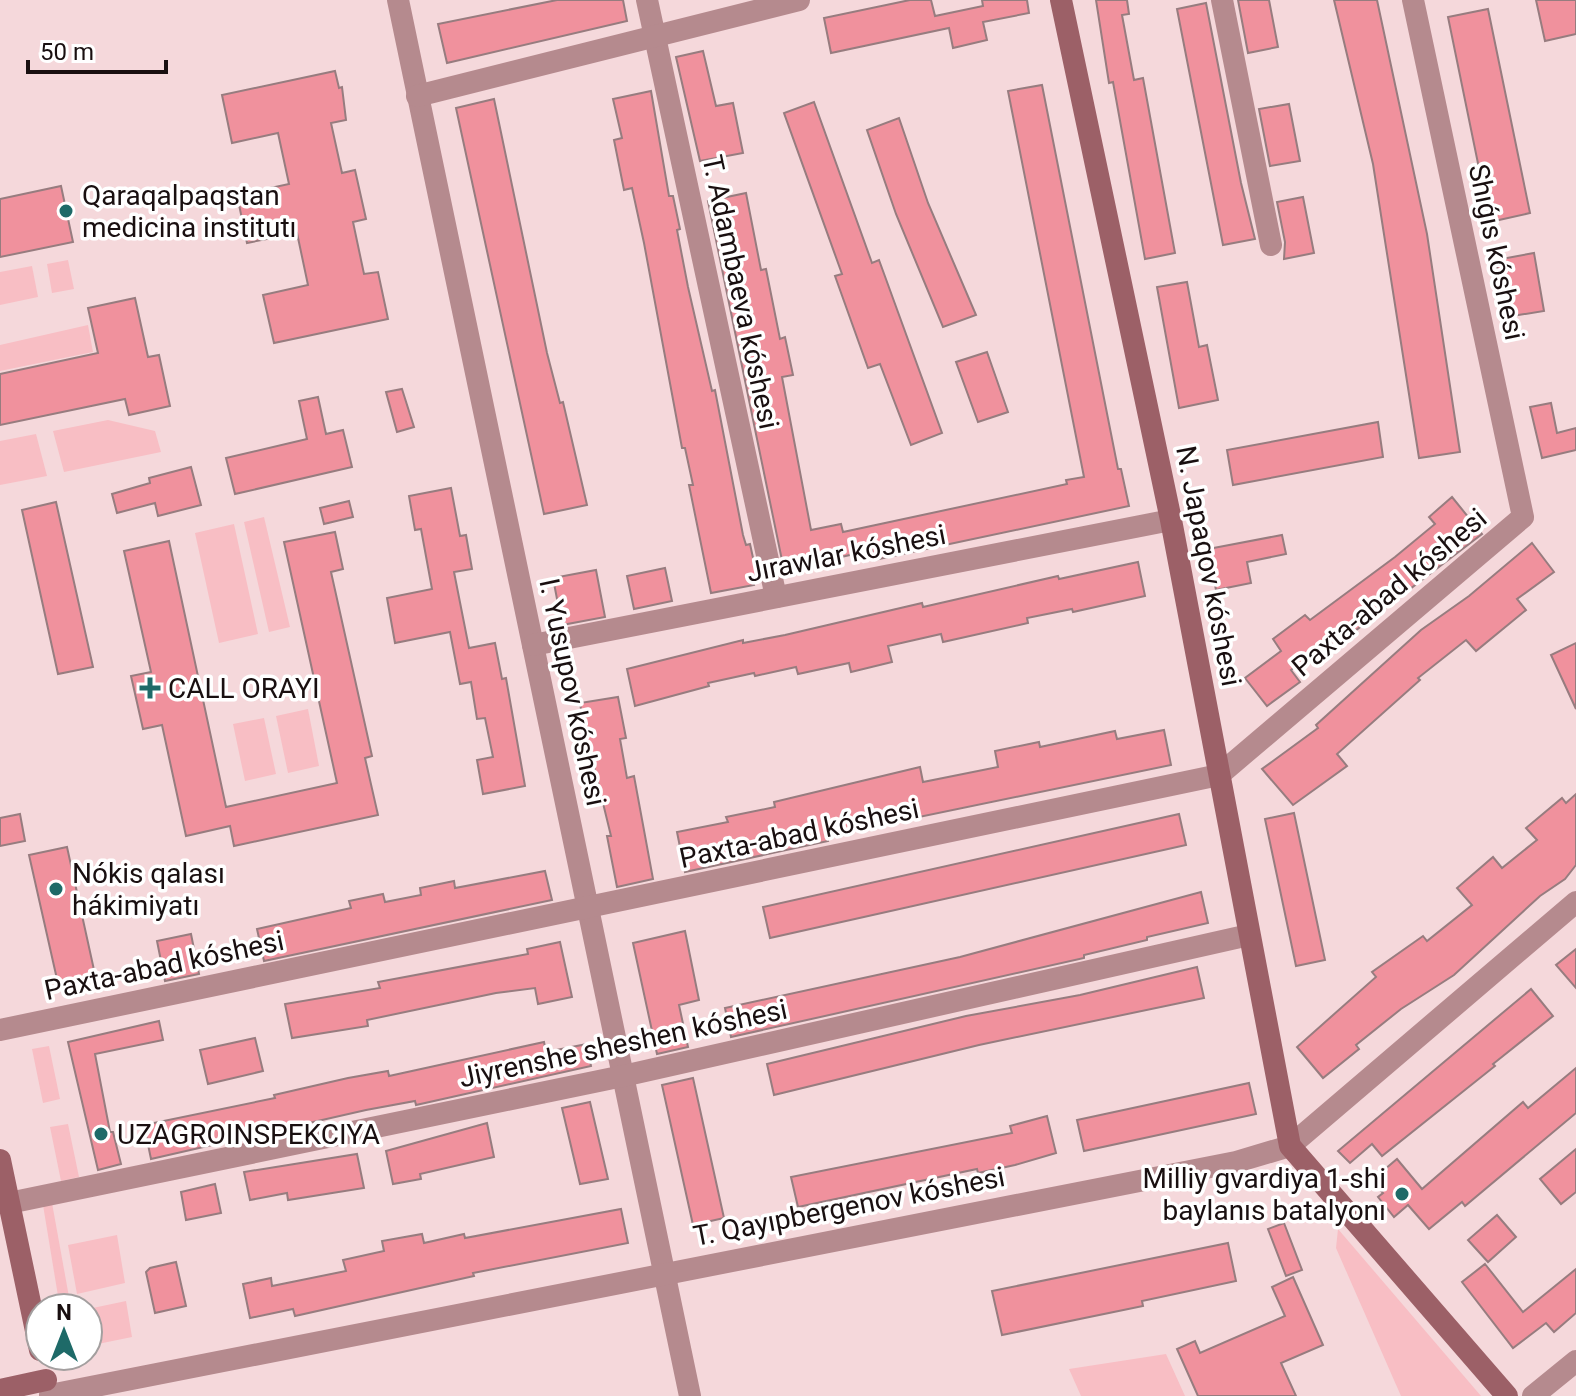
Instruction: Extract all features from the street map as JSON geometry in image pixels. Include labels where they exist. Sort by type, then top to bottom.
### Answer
[{"type":"main road","name":"N. Japaqov kóshesi","points":[[1061,0],[1171,520],[1290,1146]]},
{"type":"main road","points":[[1290,1146],[1507,1396]]},
{"type":"main road","points":[[0,1160],[28,1292]]},
{"type":"main road","name":"T. Qayıpbergenov kóshesi","points":[[0,1390],[49,1390]]},
{"type":"street","name":"I. Yusupov kóshesi","points":[[398,0],[690,1396]]},
{"type":"street","name":"T. Adambaeva kóshesi","points":[[647,0],[776,597]]},
{"type":"street","points":[[417,96],[799,0]]},
{"type":"street","points":[[1222,0],[1271,245]]},
{"type":"street","name":"Shıǵıs kóshesi","points":[[1413,0],[1523,517]]},
{"type":"street","name":"Paxta-abad kóshesi","points":[[0,1030],[1219,775],[1523,517]]},
{"type":"street","name":"Jırawlar kóshesi","points":[[533,645],[1171,520]]},
{"type":"street","name":"T. Qayıpbergenov kóshesi","points":[[49,1390],[1236,1162],[1290,1146],[1576,902]]},
{"type":"street","name":"Jiyrenshe sheshen kóshesi","points":[[9,1203],[623,1076],[1249,935]]},
{"type":"street","points":[[1533,1396],[1576,1361]]},
{"type":"shaded area","points":[[68,260],[74,289],[52,293],[47,264]]},
{"type":"shaded area","points":[[32,266],[38,297],[0,305],[0,272]]},
{"type":"shaded area","points":[[88,325],[93,352],[0,371],[0,345]]},
{"type":"shaded area","points":[[108,420],[155,431],[161,452],[64,472],[53,431]]},
{"type":"shaded area","points":[[36,434],[47,476],[0,485],[0,441]]},
{"type":"shaded area","points":[[264,517],[290,627],[269,632],[244,522]]},
{"type":"shaded area","points":[[234,524],[258,634],[219,643],[195,533]]},
{"type":"shaded area","points":[[308,709],[319,766],[288,773],[276,716]]},
{"type":"shaded area","points":[[264,718],[276,774],[245,781],[233,724]]},
{"type":"shaded area","points":[[49,1046],[60,1099],[43,1103],[32,1049]]},
{"type":"shaded area","points":[[68,1124],[79,1177],[61,1181],[50,1127]]},
{"type":"shaded area","points":[[52,1203],[68,1292],[57,1292],[43,1205]]},
{"type":"shaded area","points":[[1338,1229],[1481,1396],[1401,1396],[1336,1248]]},
{"type":"shaded area","points":[[117,1235],[125,1283],[77,1292],[68,1245]]},
{"type":"shaded area","points":[[126,1301],[132,1337],[104,1343],[104,1306]]},
{"type":"shaded area","points":[[1166,1354],[1185,1396],[1081,1396],[1069,1369]]},
{"type":"building","points":[[557,0],[623,0],[627,21],[447,63],[438,24]]},
{"type":"building","points":[[910,0],[931,0],[935,16],[983,6],[982,0],[1027,0],[1029,13],[983,22],[987,40],[953,48],[949,28],[831,53],[824,18]]},
{"type":"building","points":[[1096,0],[1127,0],[1129,14],[1122,15],[1134,80],[1143,78],[1175,253],[1145,259],[1113,82],[1109,83]]},
{"type":"building","points":[[1238,0],[1269,0],[1278,47],[1248,53]]},
{"type":"building","points":[[1334,0],[1377,0],[1427,234],[1460,452],[1419,458],[1373,164]]},
{"type":"building","points":[[1536,0],[1576,0],[1576,34],[1545,41]]},
{"type":"building","points":[[1206,3],[1255,239],[1223,245],[1177,9]]},
{"type":"building","points":[[1488,9],[1530,213],[1490,222],[1448,17]]},
{"type":"building","points":[[703,51],[716,106],[733,103],[743,153],[700,161],[676,57]]},
{"type":"building","points":[[335,71],[339,88],[342,87],[346,120],[331,123],[342,173],[355,170],[366,219],[353,222],[364,274],[378,272],[388,319],[274,343],[263,295],[308,285],[297,233],[247,243],[237,195],[289,184],[278,133],[232,143],[222,95]]},
{"type":"building","points":[[1042,85],[1118,469],[1121,469],[1129,506],[874,560],[872,550],[784,570],[708,201],[746,193],[761,270],[766,269],[780,339],[785,337],[793,375],[782,377],[811,530],[841,524],[843,532],[1067,484],[1066,480],[1084,477],[1008,91]]},
{"type":"building","points":[[651,91],[669,196],[673,196],[680,229],[677,230],[688,287],[712,391],[715,390],[743,535],[746,545],[750,544],[757,576],[752,577],[754,585],[711,593],[689,485],[693,485],[685,448],[682,448],[644,243],[632,188],[624,190],[614,140],[622,138],[613,99]]},
{"type":"building","points":[[494,99],[547,353],[560,403],[563,402],[587,505],[544,514],[456,108]]},
{"type":"building","points":[[814,102],[872,263],[879,260],[942,433],[911,445],[880,364],[868,368],[835,276],[842,274],[784,113]]},
{"type":"building","points":[[1289,104],[1300,161],[1270,166],[1259,109]]},
{"type":"building","points":[[899,118],[928,203],[976,315],[943,327],[896,214],[867,130]]},
{"type":"building","points":[[61,186],[73,242],[0,257],[0,199]]},
{"type":"building","points":[[1303,197],[1314,253],[1284,259],[1285,242],[1277,202]]},
{"type":"building","points":[[1534,253],[1544,311],[1506,317],[1496,260]]},
{"type":"building","points":[[1187,282],[1199,347],[1207,345],[1218,400],[1179,408],[1157,287]]},
{"type":"building","points":[[135,298],[148,357],[159,355],[170,406],[129,415],[125,399],[0,425],[0,374],[98,353],[88,308]]},
{"type":"building","points":[[987,352],[1008,412],[978,422],[956,362]]},
{"type":"building","points":[[402,389],[414,427],[397,432],[386,392]]},
{"type":"building","points":[[318,397],[326,434],[343,430],[352,467],[235,494],[226,458],[307,439],[299,401]]},
{"type":"building","points":[[1551,403],[1557,433],[1576,428],[1576,450],[1542,458],[1530,407]]},
{"type":"building","points":[[1378,422],[1383,457],[1233,485],[1227,450]]},
{"type":"building","points":[[191,467],[201,505],[158,516],[155,503],[117,513],[112,494],[150,483],[149,478]]},
{"type":"building","points":[[451,488],[460,536],[466,535],[472,569],[454,572],[469,648],[495,643],[502,679],[506,678],[525,786],[483,794],[477,760],[493,757],[485,718],[477,719],[471,682],[460,684],[450,632],[395,643],[387,598],[432,589],[421,529],[415,530],[409,496]]},
{"type":"building","points":[[1452,497],[1482,534],[1334,647],[1330,641],[1291,670],[1300,682],[1267,706],[1245,678],[1281,651],[1273,639],[1305,615],[1310,620],[1395,557],[1435,524],[1429,517]]},
{"type":"building","points":[[349,501],[353,517],[324,524],[320,508]]},
{"type":"building","points":[[56,502],[93,667],[58,674],[22,510]]},
{"type":"building","points":[[335,532],[343,569],[331,572],[372,756],[365,758],[378,815],[234,846],[230,826],[186,836],[162,725],[143,729],[131,676],[151,672],[124,551],[169,541],[226,807],[337,783],[284,542]]},
{"type":"building","points":[[1282,535],[1286,554],[1247,562],[1251,583],[1216,590],[1208,549]]},
{"type":"building","points":[[1532,543],[1554,572],[1517,599],[1526,610],[1476,651],[1466,640],[1418,678],[1420,680],[1337,754],[1347,766],[1293,805],[1262,769],[1318,728],[1316,725],[1421,630],[1469,596]]},
{"type":"building","points":[[1138,562],[1145,596],[1073,612],[1072,609],[1027,618],[1028,623],[943,642],[941,634],[888,646],[892,662],[851,672],[849,663],[798,674],[796,667],[755,676],[754,673],[708,683],[709,686],[635,706],[627,669],[743,640],[743,643],[785,635],[922,603],[923,607],[1058,576],[1059,579]]},
{"type":"building","points":[[665,568],[672,601],[634,609],[627,576]]},
{"type":"building","points":[[596,570],[605,617],[562,625],[553,578]]},
{"type":"building","points":[[1576,643],[1576,709],[1551,655]]},
{"type":"building","points":[[618,697],[626,738],[620,739],[627,778],[634,776],[653,879],[617,887],[607,836],[611,836],[593,762],[590,763],[580,703]]},
{"type":"building","points":[[1164,730],[1171,765],[827,836],[828,841],[685,872],[677,832],[728,822],[726,817],[775,807],[774,802],[920,767],[923,782],[998,767],[995,751],[1039,742],[1040,747],[1115,731],[1117,739]]},
{"type":"building","points":[[1576,794],[1576,865],[1565,879],[1540,896],[1454,975],[1401,1009],[1356,1045],[1359,1049],[1323,1078],[1297,1047],[1376,977],[1372,972],[1423,936],[1427,941],[1472,905],[1457,888],[1493,857],[1502,868],[1537,840],[1526,828],[1562,798],[1566,803]]},
{"type":"building","points":[[1294,813],[1325,960],[1296,966],[1265,819]]},
{"type":"building","points":[[20,814],[25,841],[0,846],[0,818]]},
{"type":"building","points":[[1179,814],[1186,845],[770,938],[763,907]]},
{"type":"building","name":"Nókis qalası hákimiyatı","points":[[67,847],[96,979],[59,988],[29,855]]},
{"type":"building","points":[[545,871],[552,900],[264,961],[257,929],[351,908],[349,901],[383,894],[385,902],[421,895],[420,888],[454,881],[455,888]]},
{"type":"building","points":[[1201,892],[1208,923],[1147,937],[1147,940],[1084,955],[1084,958],[731,1037],[725,1008],[960,957]]},
{"type":"building","points":[[685,931],[699,1000],[679,1005],[688,1047],[657,1054],[633,943]]},
{"type":"building","points":[[191,934],[199,974],[165,981],[157,941]]},
{"type":"building","points":[[560,942],[572,997],[538,1004],[535,988],[496,993],[367,1020],[368,1026],[292,1038],[285,1004],[380,988],[378,982],[528,954],[527,949]]},
{"type":"building","points":[[1576,949],[1576,988],[1556,965]]},
{"type":"building","points":[[1197,967],[1204,998],[979,1045],[774,1095],[767,1064],[966,1016],[1080,995]]},
{"type":"building","points":[[1531,989],[1553,1016],[1493,1064],[1495,1066],[1382,1156],[1372,1144],[1350,1163],[1338,1151]]},
{"type":"building","name":"UZAGROINSPEKCIYA","points":[[159,1021],[163,1040],[95,1054],[110,1132],[113,1132],[121,1164],[98,1170],[68,1042]]},
{"type":"building","points":[[255,1038],[263,1071],[208,1084],[200,1050]]},
{"type":"building","points":[[544,1042],[546,1052],[587,1044],[591,1066],[416,1105],[415,1101],[366,1110],[151,1159],[144,1125],[275,1098],[274,1095],[348,1078],[388,1071],[389,1076]]},
{"type":"building","points":[[1576,1068],[1576,1113],[1465,1206],[1462,1202],[1429,1229],[1408,1205],[1394,1217],[1378,1197],[1383,1193],[1372,1180],[1397,1159],[1422,1189],[1523,1102],[1528,1108]]},
{"type":"building","points":[[693,1078],[724,1218],[693,1225],[662,1085]]},
{"type":"building","points":[[1249,1083],[1256,1114],[1084,1151],[1077,1120]]},
{"type":"building","points":[[590,1102],[608,1179],[580,1184],[562,1108]]},
{"type":"building","points":[[1047,1116],[1056,1153],[978,1173],[977,1169],[798,1207],[791,1177],[1012,1133],[1010,1126]]},
{"type":"building","points":[[487,1123],[494,1157],[420,1174],[421,1179],[393,1184],[386,1151]]},
{"type":"building","points":[[1576,1149],[1576,1192],[1561,1204],[1540,1179]]},
{"type":"building","points":[[357,1154],[364,1188],[288,1200],[287,1193],[250,1200],[244,1172]]},
{"type":"building","points":[[215,1184],[221,1213],[186,1220],[181,1192]]},
{"type":"building","points":[[621,1209],[628,1243],[473,1273],[474,1276],[295,1316],[293,1309],[250,1318],[243,1284],[271,1278],[272,1286],[346,1271],[343,1260],[384,1251],[382,1241],[422,1234],[424,1243],[464,1234],[465,1238]]},
{"type":"building","points":[[1497,1215],[1516,1237],[1488,1262],[1468,1240]]},
{"type":"building","points":[[1284,1223],[1302,1270],[1286,1276],[1268,1229]]},
{"type":"building","points":[[1228,1243],[1236,1281],[1142,1301],[1143,1306],[1002,1335],[992,1291]]},
{"type":"building","points":[[176,1262],[186,1306],[155,1313],[146,1272],[150,1268]]},
{"type":"building","points":[[1485,1264],[1523,1312],[1576,1269],[1576,1313],[1554,1332],[1546,1323],[1513,1348],[1462,1282]]},
{"type":"building","points":[[1293,1277],[1323,1345],[1281,1363],[1296,1396],[1198,1396],[1177,1349],[1195,1341],[1200,1353],[1285,1316],[1272,1287]]},
{"type":"place","name":"Qaraqalpaqstan medicina institutı","points":[[66,211]]},
{"type":"place","name":"CALL ORAYI","points":[[150,688]]},
{"type":"place","name":"Nókis qalası hákimiyatı","points":[[56,889]]},
{"type":"place","name":"UZAGROINSPEKCIYA","points":[[101,1134]]},
{"type":"place","name":"Milliy gvardiya 1-shi baylanıs batalyonı","points":[[1402,1194]]}]
